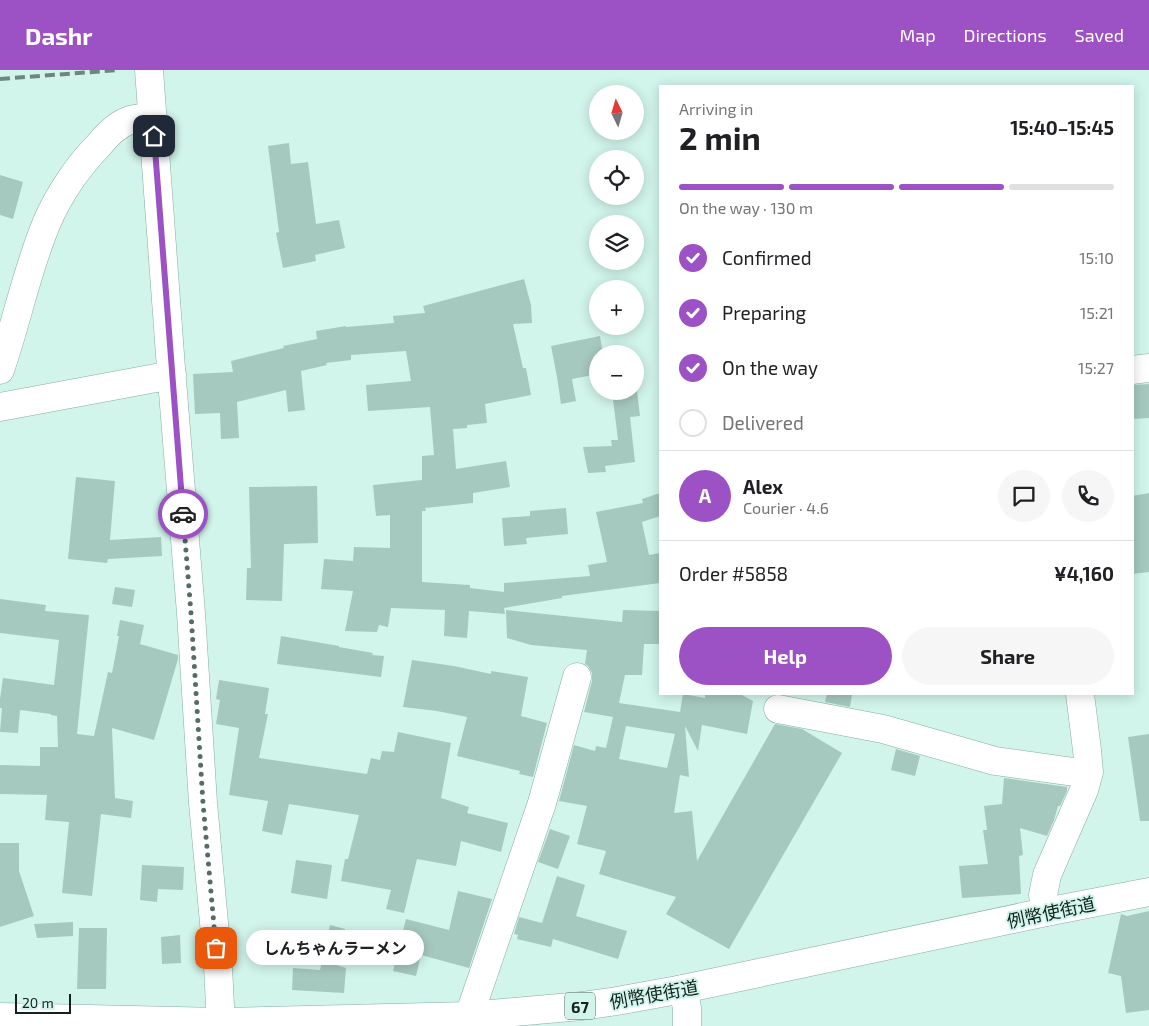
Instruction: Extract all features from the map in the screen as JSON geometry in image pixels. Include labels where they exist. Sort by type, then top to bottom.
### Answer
[{"type":"street","points":[[149,70],[221,1024]]},
{"type":"street","points":[[0,370],[35,257],[48,221],[60,197],[90,153],[106,137],[130,120],[153,117]]},
{"type":"street","points":[[1134,370],[1149,368]]},
{"type":"street","points":[[0,407],[172,375]]},
{"type":"street","points":[[469,1016],[542,803],[577,677]]},
{"type":"street","points":[[1046,912],[1043,895],[1047,875],[1084,790],[1089,772],[1080,695]]},
{"type":"street","points":[[778,709],[883,729],[995,761],[1074,772],[1089,772]]},
{"type":"street","name":"例幣使街道","points":[[0,1017],[221,1024],[469,1016],[608,1003],[683,990],[1046,912],[1149,892]]},
{"type":"street","points":[[683,990],[687,1008],[687,1026]]},
{"type":"building","points":[[289,143],[291,164],[308,162],[316,224],[339,220],[345,248],[315,255],[316,261],[283,268],[276,233],[279,232],[268,146]]},
{"type":"building","points":[[0,175],[23,182],[13,219],[0,215]]},
{"type":"building","points":[[524,279],[531,305],[532,323],[513,324],[523,368],[526,368],[531,395],[485,404],[487,423],[467,425],[467,428],[453,429],[456,469],[506,461],[510,487],[473,493],[473,503],[425,508],[426,511],[422,511],[422,582],[470,585],[470,588],[504,592],[504,583],[590,576],[588,565],[607,562],[596,512],[643,503],[642,499],[659,493],[659,516],[642,522],[649,555],[659,553],[659,583],[562,596],[562,598],[504,608],[505,614],[469,611],[467,638],[444,636],[445,610],[391,608],[388,627],[379,625],[377,632],[345,631],[353,591],[321,589],[324,559],[353,561],[354,547],[390,548],[390,515],[376,516],[373,485],[422,480],[422,456],[434,455],[430,407],[368,411],[366,385],[411,381],[406,351],[351,355],[351,360],[326,363],[327,365],[301,371],[305,410],[288,412],[286,390],[237,402],[239,438],[221,439],[220,413],[195,414],[193,374],[233,372],[231,361],[284,348],[283,346],[317,339],[316,331],[346,326],[394,323],[393,316],[425,313],[423,306]]},
{"type":"building","points":[[600,336],[602,345],[589,345],[589,376],[572,379],[576,401],[561,404],[551,346]]},
{"type":"building","points":[[1149,384],[1149,418],[1134,419],[1134,385]]},
{"type":"building","points":[[613,400],[638,400],[640,416],[630,417],[635,462],[605,466],[606,472],[588,473],[583,447],[612,446],[611,440],[618,440]]},
{"type":"building","points":[[76,477],[115,481],[110,540],[161,537],[162,556],[108,559],[107,563],[68,559]]},
{"type":"building","points":[[317,486],[318,543],[284,544],[282,601],[246,600],[247,568],[251,568],[249,487]]},
{"type":"building","points":[[1149,493],[1149,572],[1134,574],[1134,496]]},
{"type":"building","points":[[566,508],[568,534],[526,538],[527,544],[504,546],[502,518],[530,516],[530,511]]},
{"type":"building","points":[[115,587],[135,590],[132,607],[112,604]]},
{"type":"building","points":[[0,599],[46,605],[45,611],[89,615],[77,734],[94,736],[108,672],[112,673],[120,620],[144,625],[140,644],[178,655],[154,740],[112,728],[115,798],[133,801],[131,818],[101,814],[92,896],[62,893],[69,822],[45,820],[47,795],[0,794],[0,765],[40,766],[40,747],[58,747],[57,716],[51,714],[20,710],[18,733],[0,732],[2,708],[0,708],[0,699],[3,678],[54,685],[59,640],[0,633]]},
{"type":"building","points":[[506,610],[622,622],[623,610],[659,611],[659,644],[644,644],[642,675],[625,675],[619,703],[680,712],[683,695],[705,698],[705,695],[742,695],[753,701],[747,734],[702,725],[698,751],[685,726],[689,777],[680,775],[674,813],[692,811],[697,861],[775,724],[802,729],[842,753],[729,949],[666,914],[676,897],[599,874],[606,851],[577,844],[587,806],[559,801],[574,745],[595,751],[596,746],[606,748],[613,717],[584,712],[592,681],[592,673],[585,664],[587,650],[531,645],[507,638]],"holes":[[[626,726],[675,734],[667,768],[619,759]]]},
{"type":"building","points":[[281,636],[384,656],[381,677],[277,664]]},
{"type":"building","points":[[412,660],[491,674],[491,671],[528,677],[521,716],[547,723],[533,777],[519,774],[520,771],[457,756],[467,717],[403,707]]},
{"type":"building","points":[[219,680],[269,688],[265,714],[268,714],[259,758],[367,774],[371,758],[380,760],[382,751],[394,752],[398,732],[451,743],[441,798],[469,807],[467,813],[508,823],[501,852],[461,841],[456,866],[417,859],[404,913],[386,909],[391,890],[341,881],[345,859],[348,859],[359,815],[289,804],[282,835],[262,831],[268,801],[229,795],[239,728],[216,724],[220,700],[216,699]]},
{"type":"building","points":[[827,695],[852,695],[850,707],[825,702]]},
{"type":"building","points":[[1149,734],[1149,821],[1140,821],[1128,737]]},
{"type":"building","points":[[896,749],[920,756],[915,776],[891,770]]},
{"type":"building","points":[[1004,778],[1067,787],[1067,791],[1060,806],[1058,806],[1047,836],[1020,828],[1023,855],[1019,856],[1021,894],[962,898],[959,866],[988,864],[983,830],[987,830],[984,806],[1002,804]]},
{"type":"building","points":[[550,829],[570,836],[558,869],[538,862]]},
{"type":"building","points":[[0,843],[19,843],[19,871],[34,916],[0,927]]},
{"type":"building","points":[[296,860],[332,865],[327,899],[291,893]]},
{"type":"building","points":[[142,865],[184,867],[183,890],[158,889],[157,902],[140,900]]},
{"type":"building","points":[[557,876],[585,885],[576,916],[627,931],[618,959],[553,939],[551,947],[517,939],[518,935],[514,934],[519,917],[542,923]]},
{"type":"building","points":[[458,891],[492,899],[469,968],[421,955],[416,976],[393,971],[406,919],[449,930]]},
{"type":"building","points":[[1149,911],[1149,1010],[1126,1013],[1121,976],[1108,973],[1121,914],[1127,916]]},
{"type":"building","points":[[73,922],[73,936],[37,938],[34,924]]},
{"type":"building","points":[[330,925],[345,929],[336,965],[346,968],[344,993],[292,990],[293,968],[320,970]]},
{"type":"building","points":[[79,928],[107,928],[106,989],[77,989]]},
{"type":"building","points":[[180,935],[181,963],[162,964],[161,937]]},
{"type":"railway","points":[[0,79],[119,70]]},
{"type":"way so far","points":[[183,514],[203,803],[216,948]]},
{"type":"place","name":"しんちゃんラーメン","points":[[216,948]]},
{"type":"route","points":[[154,136],[183,514]]}]
